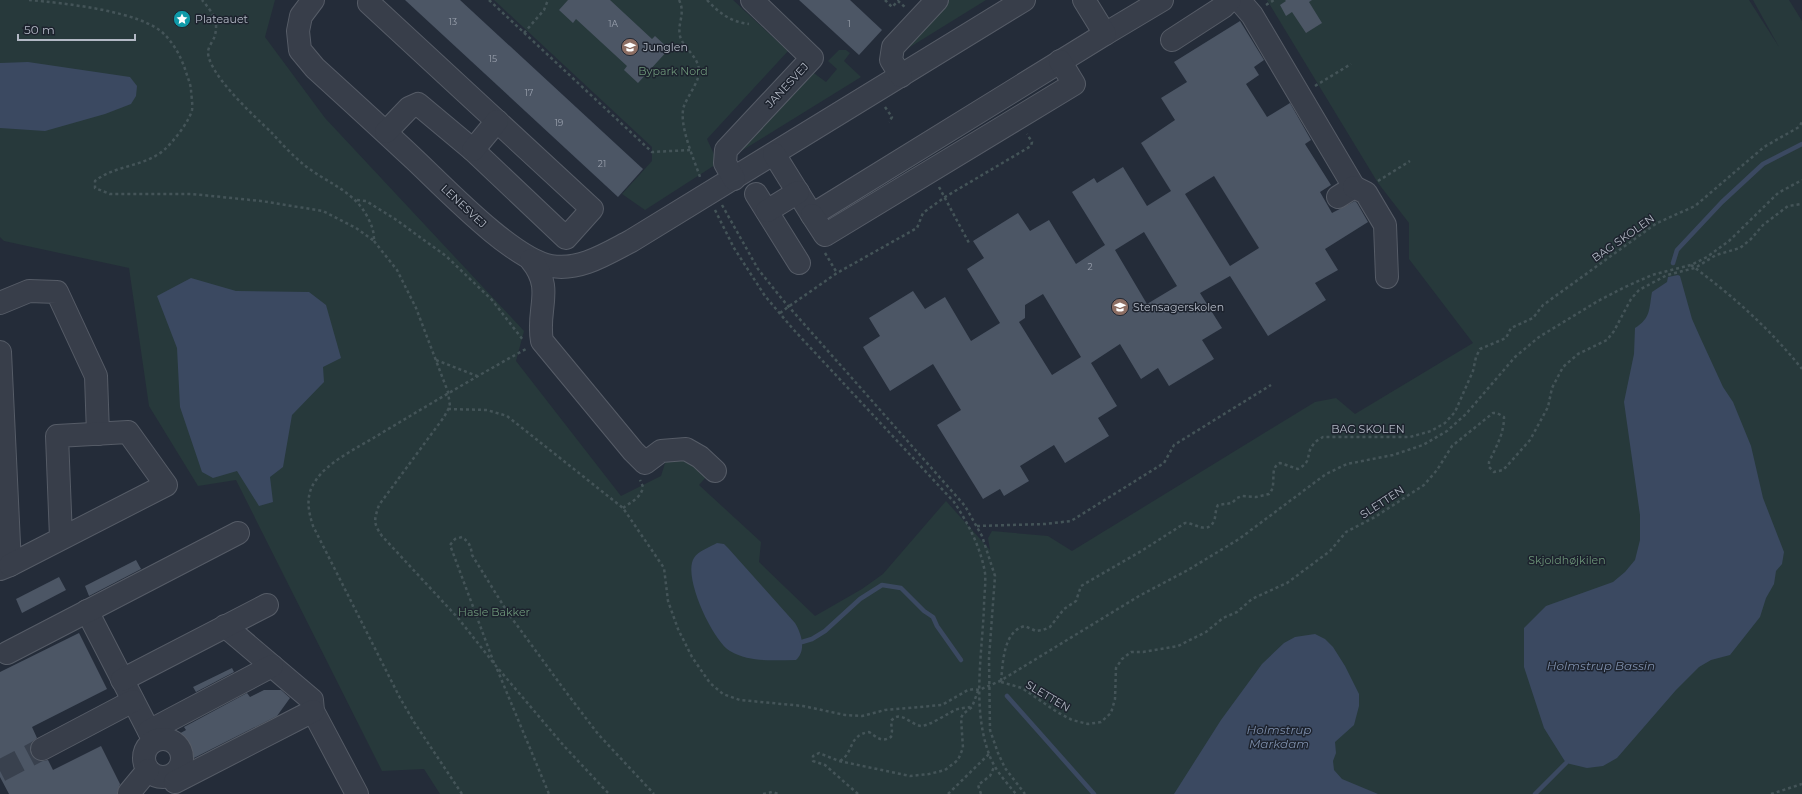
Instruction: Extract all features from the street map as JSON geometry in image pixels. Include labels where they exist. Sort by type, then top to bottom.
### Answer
[{"type":"street","name":"LENESVEJ","points":[[313,0],[301,16],[298,31],[300,50],[316,68],[484,225],[531,260],[550,266],[563,267],[593,261],[631,242],[711,193]]},
{"type":"street","name":"JANESVEJ","points":[[734,179],[725,163],[726,150],[812,58],[752,0]]},
{"type":"street","points":[[901,76],[891,60],[894,47],[937,0]]},
{"type":"street","points":[[711,193],[1024,0]]},
{"type":"street","points":[[1084,0],[1105,34]]},
{"type":"street","points":[[812,215],[1060,61],[1162,0]]},
{"type":"street","points":[[1172,40],[1224,7],[1230,0]]},
{"type":"street","points":[[1239,0],[1252,15],[1346,192],[1366,194],[1385,225],[1388,277]]},
{"type":"street","points":[[369,2],[592,209],[566,238],[473,150],[418,104],[409,108],[386,132]]},
{"type":"street","points":[[774,154],[825,235],[1074,84],[1060,61]]},
{"type":"street","points":[[473,150],[497,121]]},
{"type":"street","points":[[798,192],[761,203],[799,263]]},
{"type":"street","points":[[531,260],[539,270],[544,283],[540,327],[535,344],[645,463],[661,451],[686,449],[700,458],[715,471]]},
{"type":"street","points":[[0,303],[29,291],[57,292],[96,376],[98,434]]},
{"type":"street","points":[[0,352],[5,567],[166,485],[128,432],[57,436],[61,538]]},
{"type":"street","points":[[7,654],[238,533]]},
{"type":"street","points":[[122,680],[267,605]]},
{"type":"street","points":[[87,611],[151,736],[144,757],[148,770],[176,784]]},
{"type":"street","points":[[225,626],[312,700],[313,711],[350,792]]},
{"type":"street","points":[[151,736],[272,666]]},
{"type":"street","points":[[42,749],[133,701]]},
{"type":"street","points":[[176,784],[313,711]]},
{"type":"street","points":[[151,736],[166,739],[176,744],[180,749],[182,761],[176,771],[176,784]]},
{"type":"street","points":[[129,793],[148,770]]},
{"type":"path","points":[[29,0],[70,4],[133,17],[145,21],[165,34],[182,61],[190,85],[192,110],[181,130],[164,150],[152,158],[104,174],[95,181],[96,188],[110,194],[192,194],[261,201],[323,211],[356,228],[374,240],[397,270],[416,308],[448,392],[450,406],[444,417],[379,505],[374,518],[376,528],[458,618],[496,666],[564,746],[608,794]]},
{"type":"path","points":[[202,0],[215,16],[216,32],[208,51],[212,65],[219,76],[245,107],[304,165],[330,180],[357,200],[374,231],[374,240]]},
{"type":"path","points":[[490,0],[652,152],[691,150]]},
{"type":"path","points":[[524,33],[544,10],[548,0]]},
{"type":"path","points":[[679,0],[683,11],[679,34],[684,45],[697,62],[699,70],[683,108],[683,124],[691,150],[749,272],[765,296],[954,502],[967,521],[979,552],[985,574],[979,690],[982,730],[994,766],[1016,794]]},
{"type":"path","points":[[707,0],[723,15],[744,24],[754,24],[773,20]]},
{"type":"path","points":[[885,0],[892,7],[898,1],[918,20]]},
{"type":"path","points":[[1310,89],[1351,64]]},
{"type":"path","points":[[780,313],[837,274],[917,228],[923,212],[945,197],[1031,146],[1032,142],[1018,118]]},
{"type":"path","name":"BAG SKOLEN","points":[[1000,682],[1006,647],[1014,632],[1025,626],[1036,631],[1050,627],[1064,609],[1076,601],[1082,586],[1185,523],[1192,523],[1202,528],[1206,528],[1211,526],[1215,520],[1218,506],[1232,503],[1237,498],[1242,496],[1256,497],[1269,494],[1274,486],[1274,468],[1277,464],[1280,463],[1298,469],[1304,466],[1309,460],[1313,444],[1323,437],[1410,437],[1431,431],[1445,423],[1456,412],[1473,372],[1476,357],[1480,349],[1506,338],[1511,328],[1533,318],[1543,305],[1657,223],[1695,206],[1764,147],[1799,127],[1802,122]]},
{"type":"path","points":[[929,172],[945,197],[969,243]]},
{"type":"path","points":[[448,409],[487,410],[507,416],[623,508],[664,568],[668,601],[678,629],[692,657],[710,683],[723,694],[740,700],[802,706],[845,715],[862,716],[885,710],[942,705],[968,690],[979,690],[1000,682],[1139,596],[1188,570],[1239,539],[1326,474],[1347,464],[1393,455],[1424,445],[1447,431],[1466,414],[1515,357],[1539,337],[1598,301],[1625,287],[1652,276],[1691,265],[1707,257],[1729,241],[1778,193],[1802,180]]},
{"type":"path","points":[[711,193],[758,269],[788,307],[955,494],[978,526],[995,576],[989,686],[990,730],[1005,768],[1025,794]]},
{"type":"path","points":[[357,200],[366,201],[395,219],[446,256],[535,344],[448,392],[326,469],[316,480],[309,495],[308,507],[313,526],[400,698],[414,722],[462,794]]},
{"type":"path","points":[[1695,268],[1716,255],[1740,248],[1751,239],[1763,224],[1788,206],[1802,204]]},
{"type":"path","points":[[1691,265],[1721,287],[1763,326],[1802,369]]},
{"type":"path","name":"SLETTEN","points":[[1000,682],[1022,688],[1057,712],[1072,720],[1088,724],[1101,722],[1111,713],[1115,699],[1116,668],[1122,659],[1131,652],[1143,652],[1178,646],[1206,632],[1223,618],[1237,612],[1252,599],[1287,583],[1330,551],[1346,532],[1375,517],[1424,485],[1437,470],[1452,446],[1493,413],[1504,417],[1504,424],[1503,432],[1489,462],[1489,467],[1494,472],[1503,470],[1530,440],[1548,407],[1552,388],[1563,367],[1569,360],[1607,340],[1614,331],[1631,299],[1638,290],[1667,275],[1695,268]]},
{"type":"path","points":[[436,360],[477,376]]},
{"type":"path","points":[[978,526],[1045,524],[1071,521],[1164,463],[1174,444],[1271,385]]},
{"type":"path","points":[[623,508],[638,498],[642,492],[643,485],[637,477]]},
{"type":"path","points":[[549,794],[496,666],[450,545],[454,539],[462,537],[471,546],[472,555],[508,613],[598,734],[628,769],[654,794]]},
{"type":"path","points":[[858,794],[825,765],[815,762],[812,759],[815,754],[819,753],[839,761],[910,776],[929,774],[945,770],[954,764],[961,755],[963,748],[962,714],[972,707],[979,690]]},
{"type":"path","points":[[839,761],[848,754],[854,739],[863,733],[869,732],[883,740],[891,737],[891,721],[896,717],[904,718],[916,725],[926,725],[956,709],[972,707]]},
{"type":"path","points":[[948,794],[989,754]]},
{"type":"path","points":[[981,794],[978,785],[990,776],[994,766]]},
{"type":"path","points":[[1771,794],[1802,784]]},
{"type":"path","points":[[763,794],[772,792],[779,794]]},
{"type":"green space","points":[[0,0],[275,0],[265,37],[325,118],[524,331],[516,361],[621,496],[661,476],[666,460],[679,455],[707,476],[699,485],[761,542],[759,562],[815,616],[862,589],[883,574],[946,501],[990,550],[988,538],[992,531],[1048,536],[1072,551],[1315,402],[1336,398],[1355,414],[1473,343],[1409,259],[1409,223],[1378,183],[1267,0],[1749,0],[1779,47],[1753,0],[1789,0],[1802,21],[1802,794],[440,794],[424,769],[382,771],[236,480],[198,486],[149,406],[129,268],[4,241],[0,237]]},
{"type":"green space","name":"Bypark Nord","points":[[494,0],[733,0],[788,51],[707,139],[718,163],[645,210],[622,194],[652,161],[652,147]]},
{"type":"green space","points":[[948,0],[986,0],[902,52],[901,50]]},
{"type":"green space","points":[[839,50],[846,50],[850,53],[844,61],[861,77],[738,153],[736,151],[811,71],[826,82],[837,69],[828,61]]},
{"type":"water","points":[[28,62],[130,77],[137,86],[136,96],[131,104],[105,114],[45,131],[0,128],[0,63]]},
{"type":"water","name":"Holmstrup Bassin","points":[[1680,276],[1692,319],[1723,387],[1733,402],[1751,446],[1763,498],[1784,552],[1782,564],[1776,571],[1774,584],[1766,598],[1760,617],[1730,655],[1711,660],[1699,667],[1676,690],[1617,758],[1603,766],[1587,768],[1566,763],[1544,728],[1524,667],[1524,628],[1546,606],[1613,582],[1625,572],[1635,560],[1640,540],[1640,515],[1624,402],[1634,354],[1635,328],[1647,317],[1652,292],[1667,282],[1668,277]]},
{"type":"water","points":[[191,278],[236,291],[309,292],[326,305],[341,358],[323,367],[324,382],[292,415],[283,467],[270,477],[273,502],[259,506],[237,471],[213,478],[202,472],[180,407],[177,348],[157,296]]},
{"type":"water","points":[[717,543],[724,544],[728,548],[795,623],[802,642],[801,651],[796,660],[763,660],[738,655],[723,645],[716,635],[701,608],[692,579],[691,567],[694,558],[701,551]]},
{"type":"water","name":"Holmstrup Markdam","points":[[1315,634],[1325,639],[1333,647],[1345,666],[1359,694],[1359,706],[1354,725],[1335,742],[1336,753],[1333,761],[1334,770],[1342,779],[1378,794],[1174,794],[1221,720],[1262,664],[1284,643],[1295,637]]},
{"type":"building","points":[[405,0],[460,0],[643,169],[618,197]]},
{"type":"building","points":[[568,0],[610,0],[652,39],[655,36],[669,49],[638,83],[624,70],[627,66],[576,19],[573,23],[559,10]]},
{"type":"building","points":[[799,0],[850,0],[882,30],[859,55]]},
{"type":"building","points":[[1285,0],[1312,0],[1309,2],[1322,23],[1306,33],[1292,12],[1286,16],[1280,5],[1286,1]]},
{"type":"building","points":[[1240,21],[1264,60],[1254,67],[1259,75],[1246,84],[1267,117],[1290,103],[1311,140],[1305,144],[1331,185],[1320,192],[1332,213],[1355,201],[1368,222],[1325,249],[1338,270],[1315,283],[1326,300],[1268,336],[1230,276],[1200,293],[1222,328],[1202,340],[1214,359],[1169,386],[1158,368],[1141,379],[1120,344],[1091,363],[1117,406],[1098,418],[1109,436],[1065,463],[1054,445],[1020,466],[1029,481],[1004,496],[1000,489],[983,499],[937,425],[961,410],[933,364],[890,391],[863,347],[880,336],[869,318],[913,291],[925,309],[945,297],[971,341],[1000,323],[967,269],[984,258],[973,241],[1018,213],[1030,231],[1049,220],[1076,264],[1105,245],[1072,192],[1094,178],[1097,183],[1123,167],[1147,206],[1171,191],[1141,143],[1175,120],[1161,98],[1187,82],[1174,62]],"holes":[[[1214,176],[1259,248],[1230,266],[1185,194]],[[1144,232],[1177,286],[1147,304],[1115,250]],[[1043,294],[1081,357],[1052,375],[1019,322],[1025,318],[1025,305]]]},
{"type":"building","points":[[136,560],[141,569],[89,596],[85,586]]},
{"type":"building","points":[[59,577],[66,590],[22,613],[16,599]]},
{"type":"building","points":[[79,633],[107,689],[32,727],[37,738],[31,743],[31,754],[36,760],[48,760],[53,770],[101,746],[120,784],[117,794],[9,794],[0,777],[0,672]]},
{"type":"building","points":[[232,668],[234,672],[196,692],[193,687]]},
{"type":"building","points":[[264,690],[281,690],[290,698],[277,716],[190,760],[177,735],[186,730],[184,727],[247,693],[250,697]]},
{"type":"waterway","points":[[1673,263],[1677,250],[1722,202],[1763,164],[1802,144]]},
{"type":"waterway","points":[[802,642],[812,639],[825,631],[860,599],[882,585],[901,588],[924,611],[933,617],[937,626],[961,660]]},
{"type":"waterway","points":[[1007,696],[1094,794]]},
{"type":"waterway","points":[[1535,794],[1566,763]]},
{"type":"tunnel","points":[[0,771],[42,749]]},
{"type":"place","name":"Plateauet","points":[[182,19]]},
{"type":"place","name":"Junglen","points":[[630,47]]},
{"type":"place","name":"Stensagerskolen","points":[[1120,307]]},
{"type":"park label","name":"Skjoldhøjkilen","points":[[1567,560]]},
{"type":"park label","name":"Hasle Bakker","points":[[494,612]]}]
